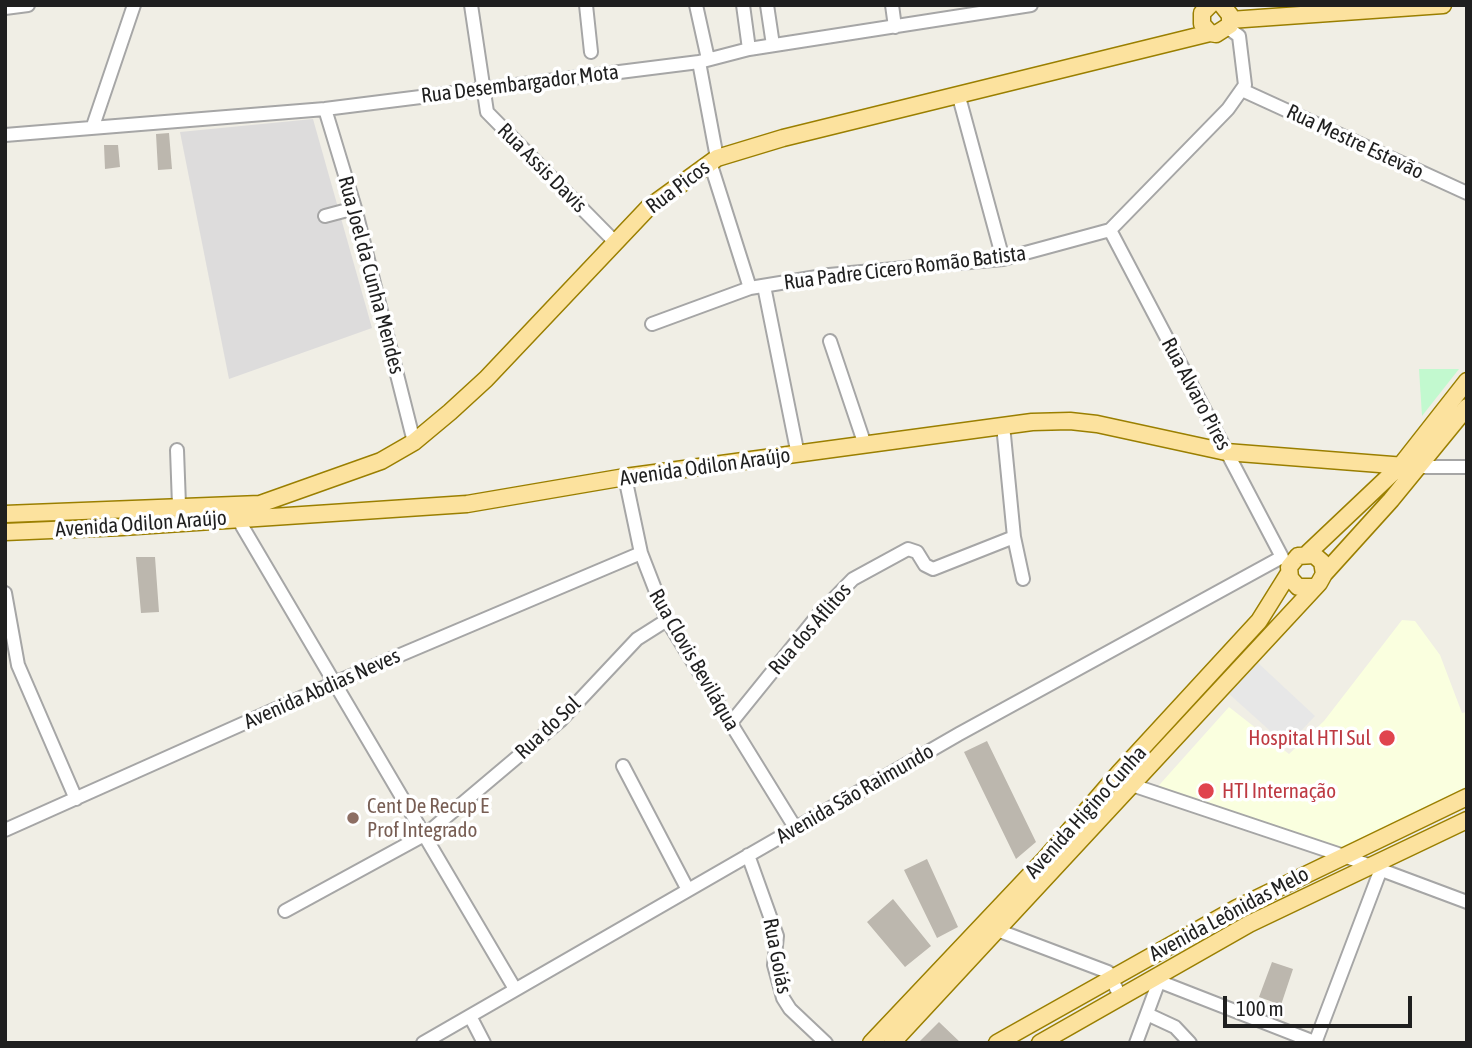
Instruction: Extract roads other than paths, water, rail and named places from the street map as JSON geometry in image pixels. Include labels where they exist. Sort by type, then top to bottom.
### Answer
[{"type":"main road","name":"Rua Picos","points":[[240,510],[275,501],[382,461],[414,442],[486,379],[614,241],[666,192],[713,160],[783,138],[959,97],[1210,33],[1216,34],[1227,18],[1443,5]]},
{"type":"main road","points":[[1203,8],[1202,24],[1210,33]]},
{"type":"main road","points":[[1308,554],[1401,465],[1467,381]]},
{"type":"main road","name":"Avenida Higino Cunha","points":[[892,1043],[1319,580],[1467,407]]},
{"type":"main road","name":"Avenida Odilon Araújo","points":[[5,514],[179,505],[240,510],[467,504],[625,477],[1003,425],[1070,421],[1159,435],[1226,452],[1401,465]]},
{"type":"main road","points":[[1401,465],[1418,467]]},
{"type":"main road","name":"Avenida Odilon Araújo","points":[[5,532],[122,527],[240,510]]},
{"type":"main road","points":[[1308,554],[1322,562],[1319,580],[1298,587],[1287,564],[1298,555],[1308,554]]},
{"type":"main road","name":"Avenida Higino Cunha","points":[[871,1043],[1045,859],[1119,773],[1259,621],[1287,564]]},
{"type":"main road","name":"Avenida Leônidas Melo","points":[[998,1043],[1237,908],[1467,797]]},
{"type":"main road","name":"Avenida Leônidas Melo","points":[[1040,1043],[1120,996],[1156,980],[1250,924],[1375,867],[1467,820]]},
{"type":"street","points":[[5,8],[27,5]]},
{"type":"street","points":[[93,126],[134,5]]},
{"type":"street","name":"Rua Assis Davis","points":[[471,5],[487,112],[614,241]]},
{"type":"street","points":[[586,5],[591,52]]},
{"type":"street","points":[[696,5],[713,160],[750,288]]},
{"type":"street","points":[[743,5],[749,49]]},
{"type":"street","points":[[767,5],[773,45]]},
{"type":"street","points":[[892,5],[895,27]]},
{"type":"street","name":"Rua Desembargador Mota","points":[[5,136],[93,126],[325,109],[703,61],[749,49],[1031,5]]},
{"type":"street","points":[[1110,230],[1228,109],[1242,90],[1246,79],[1240,40],[1227,18]]},
{"type":"street","name":"Rua Mestre Estevão","points":[[1242,90],[1467,193]]},
{"type":"street","points":[[959,97],[1003,259]]},
{"type":"street","name":"Rua Joel da Cunha Mendes","points":[[325,109],[355,208],[414,442]]},
{"type":"street","points":[[325,216],[355,208]]},
{"type":"street","name":"Rua Padre Cicero Romão Batista","points":[[652,324],[750,288],[829,275],[1003,259],[1110,230]]},
{"type":"street","name":"Rua Alvaro Pires","points":[[1110,230],[1287,564]]},
{"type":"street","points":[[764,286],[798,454]]},
{"type":"street","points":[[830,341],[865,445]]},
{"type":"street","points":[[1003,425],[1014,537],[1023,579]]},
{"type":"street","points":[[177,450],[179,505]]},
{"type":"street","points":[[1418,467],[1467,467]]},
{"type":"street","name":"Rua Clovis Beviláqua","points":[[625,477],[641,553],[667,620],[796,829]]},
{"type":"street","points":[[240,510],[242,526],[515,989]]},
{"type":"street","name":"Rua dos Aflitos","points":[[730,724],[819,614],[853,579],[902,551],[913,550],[925,565],[933,569],[1014,537]]},
{"type":"street","name":"Avenida Abdias Neves","points":[[5,830],[334,683],[641,553]]},
{"type":"street","name":"Avenida São Raimundo","points":[[423,1043],[959,734],[1287,564]]},
{"type":"street","points":[[5,593],[18,665],[76,799]]},
{"type":"street","name":"Rua do Sol","points":[[285,911],[426,834],[560,721],[637,639],[667,620]]},
{"type":"street","points":[[624,766],[688,890]]},
{"type":"street","points":[[1119,773],[1132,785],[1344,856],[1467,902]]},
{"type":"street","name":"Rua Goiás","points":[[748,855],[777,936],[774,965],[783,998],[790,1009],[826,1043]]},
{"type":"street","points":[[1136,1043],[1156,980],[1316,1043],[1375,867]]},
{"type":"street","points":[[997,930],[1105,971],[1112,977],[1120,996]]},
{"type":"street","points":[[1147,1014],[1175,1027],[1190,1043]]},
{"type":"street","points":[[470,1016],[484,1043]]},
{"type":"place","name":"Hospital HTI Sul","points":[[1387,738]]},
{"type":"place","name":"HTI Internação","points":[[1206,791]]},
{"type":"place","name":"Cent De Recup E Prof Integrado","points":[[353,818]]}]
